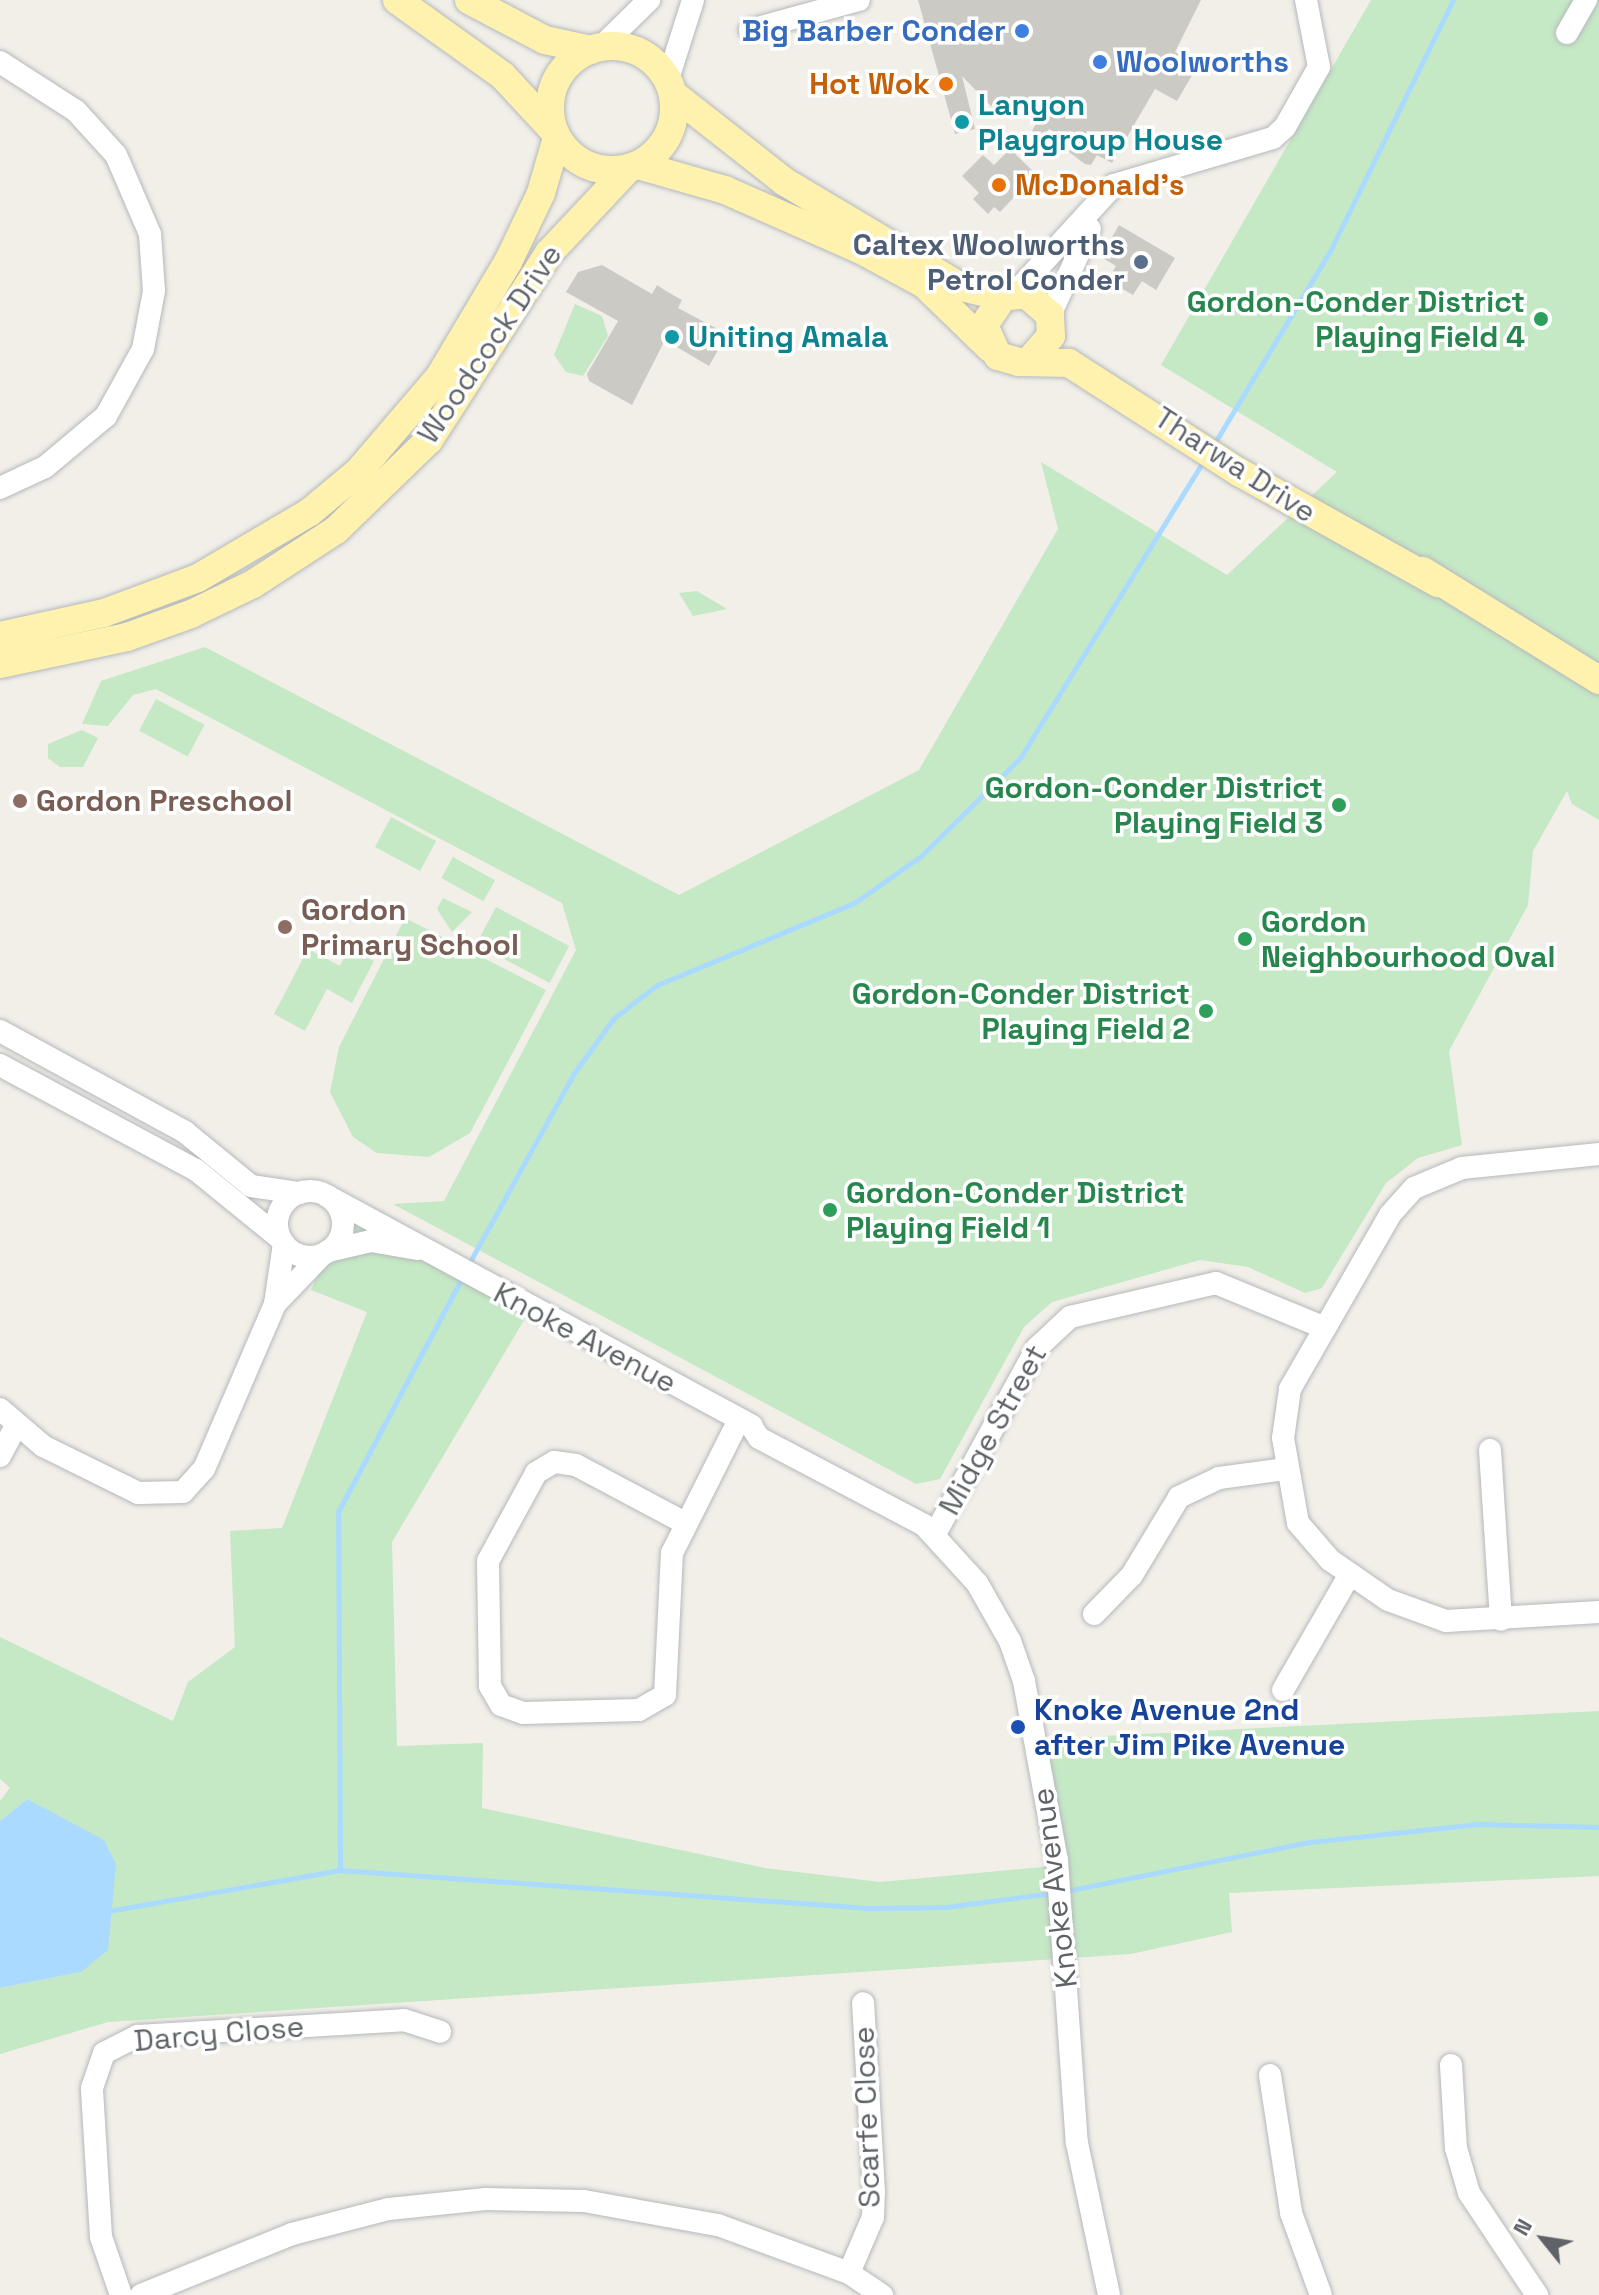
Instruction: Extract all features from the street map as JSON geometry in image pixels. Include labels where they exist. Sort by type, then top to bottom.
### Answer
[{"type":"main road","points":[[397,0],[503,76],[585,164],[633,167],[725,190],[863,251],[924,284],[990,348],[1008,361],[1030,360],[1047,347],[1051,320],[1036,299],[961,287],[785,182],[670,86],[638,52],[596,49],[529,33],[477,5]]},
{"type":"main road","points":[[556,135],[550,106],[555,83],[596,49]]},
{"type":"main road","points":[[633,167],[668,136],[670,86]]},
{"type":"main road","name":"Woodcock Drive","points":[[0,636],[137,602],[174,588],[256,548],[310,512],[402,426],[440,376],[523,235],[556,135]]},
{"type":"main road","name":"Woodcock Drive","points":[[0,664],[147,630],[184,616],[309,549],[385,487],[467,388],[549,253],[633,167]]},
{"type":"main road","points":[[990,348],[987,314],[1009,296]]},
{"type":"main road","name":"Tharwa Drive","points":[[1051,320],[1091,360],[1243,464],[1599,680]]},
{"type":"main road","name":"Tharwa Drive","points":[[1030,360],[1069,363],[1180,422]]},
{"type":"street","points":[[596,49],[649,0]]},
{"type":"street","points":[[670,86],[693,0]]},
{"type":"street","points":[[750,30],[859,0]]},
{"type":"street","points":[[1009,296],[1102,198],[1130,177],[1273,138],[1285,127],[1319,67],[1306,0]]},
{"type":"street","points":[[1567,33],[1586,0]]},
{"type":"street","points":[[0,62],[76,111],[116,155],[150,234],[154,291],[143,349],[106,416],[45,467],[0,488]]},
{"type":"street","points":[[1051,320],[1102,198]]},
{"type":"street","points":[[0,1031],[185,1132],[251,1186],[327,1196],[343,1223],[326,1253],[275,1304]]},
{"type":"street","points":[[0,1065],[196,1170],[306,1257],[326,1253]]},
{"type":"street","points":[[1599,1154],[1462,1168],[1414,1188],[1390,1215],[1286,1401],[1286,1469],[1298,1523],[1311,1543],[1350,1574],[1416,1613],[1446,1621],[1599,1612]]},
{"type":"street","points":[[0,1409],[16,1426],[138,1493],[183,1492],[204,1469],[275,1304],[282,1241],[282,1207],[299,1193]]},
{"type":"street","name":"Knoke Avenue","points":[[327,1196],[394,1229],[442,1262],[745,1423],[759,1438],[913,1516],[935,1534],[977,1583],[1010,1641],[1024,1681],[1057,1860],[1077,2143],[1109,2295]]},
{"type":"street","name":"Knoke Avenue","points":[[326,1253],[371,1241],[419,1249]]},
{"type":"street","name":"Midge Street","points":[[935,1534],[1037,1348],[1070,1317],[1216,1283],[1325,1328]]},
{"type":"street","points":[[685,1523],[576,1465],[554,1462],[536,1473],[488,1561],[490,1686],[501,1705],[523,1713],[639,1710],[665,1695],[668,1580],[685,1523],[745,1423]]},
{"type":"street","points":[[0,1456],[16,1426]]},
{"type":"street","points":[[1490,1450],[1501,1620]]},
{"type":"street","points":[[1094,1614],[1132,1575],[1179,1497],[1219,1478],[1286,1469]]},
{"type":"street","points":[[1283,1690],[1350,1574]]},
{"type":"street","name":"Scarfe Close","points":[[849,2273],[873,2217],[863,2003]]},
{"type":"street","name":"Darcy Close","points":[[121,2295],[101,2237],[92,2088],[104,2053],[138,2036],[404,2020],[440,2032]]},
{"type":"street","points":[[1451,2065],[1456,2148],[1469,2193],[1537,2295]]},
{"type":"street","points":[[1270,2075],[1291,2213],[1321,2295]]},
{"type":"street","points":[[141,2295],[305,2231],[389,2209],[485,2199],[651,2210],[745,2234],[849,2273],[882,2295]]},
{"type":"green space","points":[[1371,0],[1599,0],[1599,820],[1572,804],[1567,791],[1533,851],[1528,905],[1449,1051],[1462,1145],[1418,1158],[1386,1183],[1322,1288],[1305,1293],[1248,1267],[1200,1260],[1052,1302],[1024,1327],[940,1479],[916,1484],[393,1204],[444,1201],[576,950],[562,903],[156,689],[133,695],[108,726],[82,724],[101,681],[205,647],[679,895],[919,770],[1058,529],[1041,462],[1227,575],[1337,472],[1161,365]]},
{"type":"green space","points":[[575,304],[602,316],[608,336],[583,376],[566,372],[554,355]]},
{"type":"green space","points":[[697,591],[727,609],[693,616],[679,593]]},
{"type":"green space","points":[[156,699],[205,725],[188,757],[139,731]]},
{"type":"green space","points":[[82,730],[98,738],[83,767],[60,767],[48,758],[48,744]]},
{"type":"green space","points":[[391,817],[436,841],[420,871],[375,847]]},
{"type":"green space","points":[[453,857],[495,880],[483,901],[441,878]]},
{"type":"green space","points":[[443,898],[472,912],[452,932],[437,909]]},
{"type":"green space","points":[[496,907],[569,946],[550,983],[476,944]]},
{"type":"green space","points":[[405,918],[546,990],[470,1133],[429,1157],[377,1153],[353,1137],[330,1092],[339,1047]]},
{"type":"green space","points":[[349,948],[374,961],[352,1003],[327,989],[305,1031],[274,1014],[308,949],[340,966]]},
{"type":"green space","points":[[350,1207],[533,1305],[392,1542],[397,1746],[483,1743],[482,1808],[765,1868],[880,1882],[1065,1865],[1043,1739],[1599,1711],[1599,1876],[1229,1893],[1232,1932],[1131,1954],[108,2022],[0,2054],[0,1988],[81,1972],[54,1814],[27,1799],[0,1821],[0,1801],[10,1788],[0,1779],[0,1637],[173,1721],[188,1682],[235,1647],[230,1531],[282,1528],[367,1312],[311,1290]]},
{"type":"water","points":[[27,1799],[104,1840],[116,1864],[108,1950],[81,1972],[0,1988],[0,1821]]},
{"type":"building","points":[[918,0],[1201,0],[1175,52],[1198,65],[1177,101],[1155,89],[1112,163],[1097,155],[1091,165],[1085,164],[1069,152],[1074,143],[1049,129],[1041,141],[1032,131],[1037,122],[1010,106],[1005,116],[998,113],[962,76],[975,129],[955,134]]},
{"type":"building","name":"McDonald's","points":[[1010,149],[1036,174],[1000,212],[994,207],[988,214],[973,199],[979,193],[962,176],[983,155],[994,165]]},
{"type":"building","name":"Caltex Woolworths Petrol Conder","points":[[1119,225],[1175,258],[1156,290],[1142,281],[1133,295],[1107,280],[1116,266],[1101,257]]},
{"type":"building","name":"Uniting Amala","points":[[602,265],[652,294],[657,285],[682,300],[678,308],[727,334],[709,366],[665,340],[632,405],[589,381],[587,374],[618,321],[566,292],[578,272]]},
{"type":"waterway","points":[[1214,444],[1331,249],[1453,0]]},
{"type":"waterway","points":[[467,1267],[574,1073],[614,1018],[657,985],[854,903],[921,856],[1020,758],[1205,459]]},
{"type":"waterway","points":[[108,1911],[340,1870],[338,1512],[463,1276]]},
{"type":"waterway","points":[[1066,1891],[1310,1842],[1478,1824],[1599,1827]]},
{"type":"waterway","points":[[340,1870],[869,1908],[946,1907],[1053,1893]]},
{"type":"place","name":"Big Barber Conder","points":[[1022,31]]},
{"type":"place","name":"Woolworths","points":[[1100,62]]},
{"type":"place","name":"Hot Wok","points":[[946,84]]},
{"type":"place","name":"Lanyon Playgroup House","points":[[962,122]]},
{"type":"place","name":"McDonald's","points":[[999,185]]},
{"type":"place","name":"Caltex Woolworths Petrol Conder","points":[[1141,262]]},
{"type":"place","name":"Gordon-Conder District Playing Field 4","points":[[1541,319]]},
{"type":"place","name":"Uniting Amala","points":[[672,337]]},
{"type":"place","name":"Gordon Preschool","points":[[20,801]]},
{"type":"place","name":"Gordon-Conder District Playing Field 3","points":[[1339,805]]},
{"type":"place","name":"Gordon Primary School","points":[[285,927]]},
{"type":"place","name":"Gordon Neighbourhood Oval","points":[[1245,939]]},
{"type":"place","name":"Gordon-Conder District Playing Field 2","points":[[1206,1011]]},
{"type":"place","name":"Gordon-Conder District Playing Field 1","points":[[830,1210]]},
{"type":"place","name":"Knoke Avenue 2nd after Jim Pike Avenue","points":[[1018,1727]]}]
